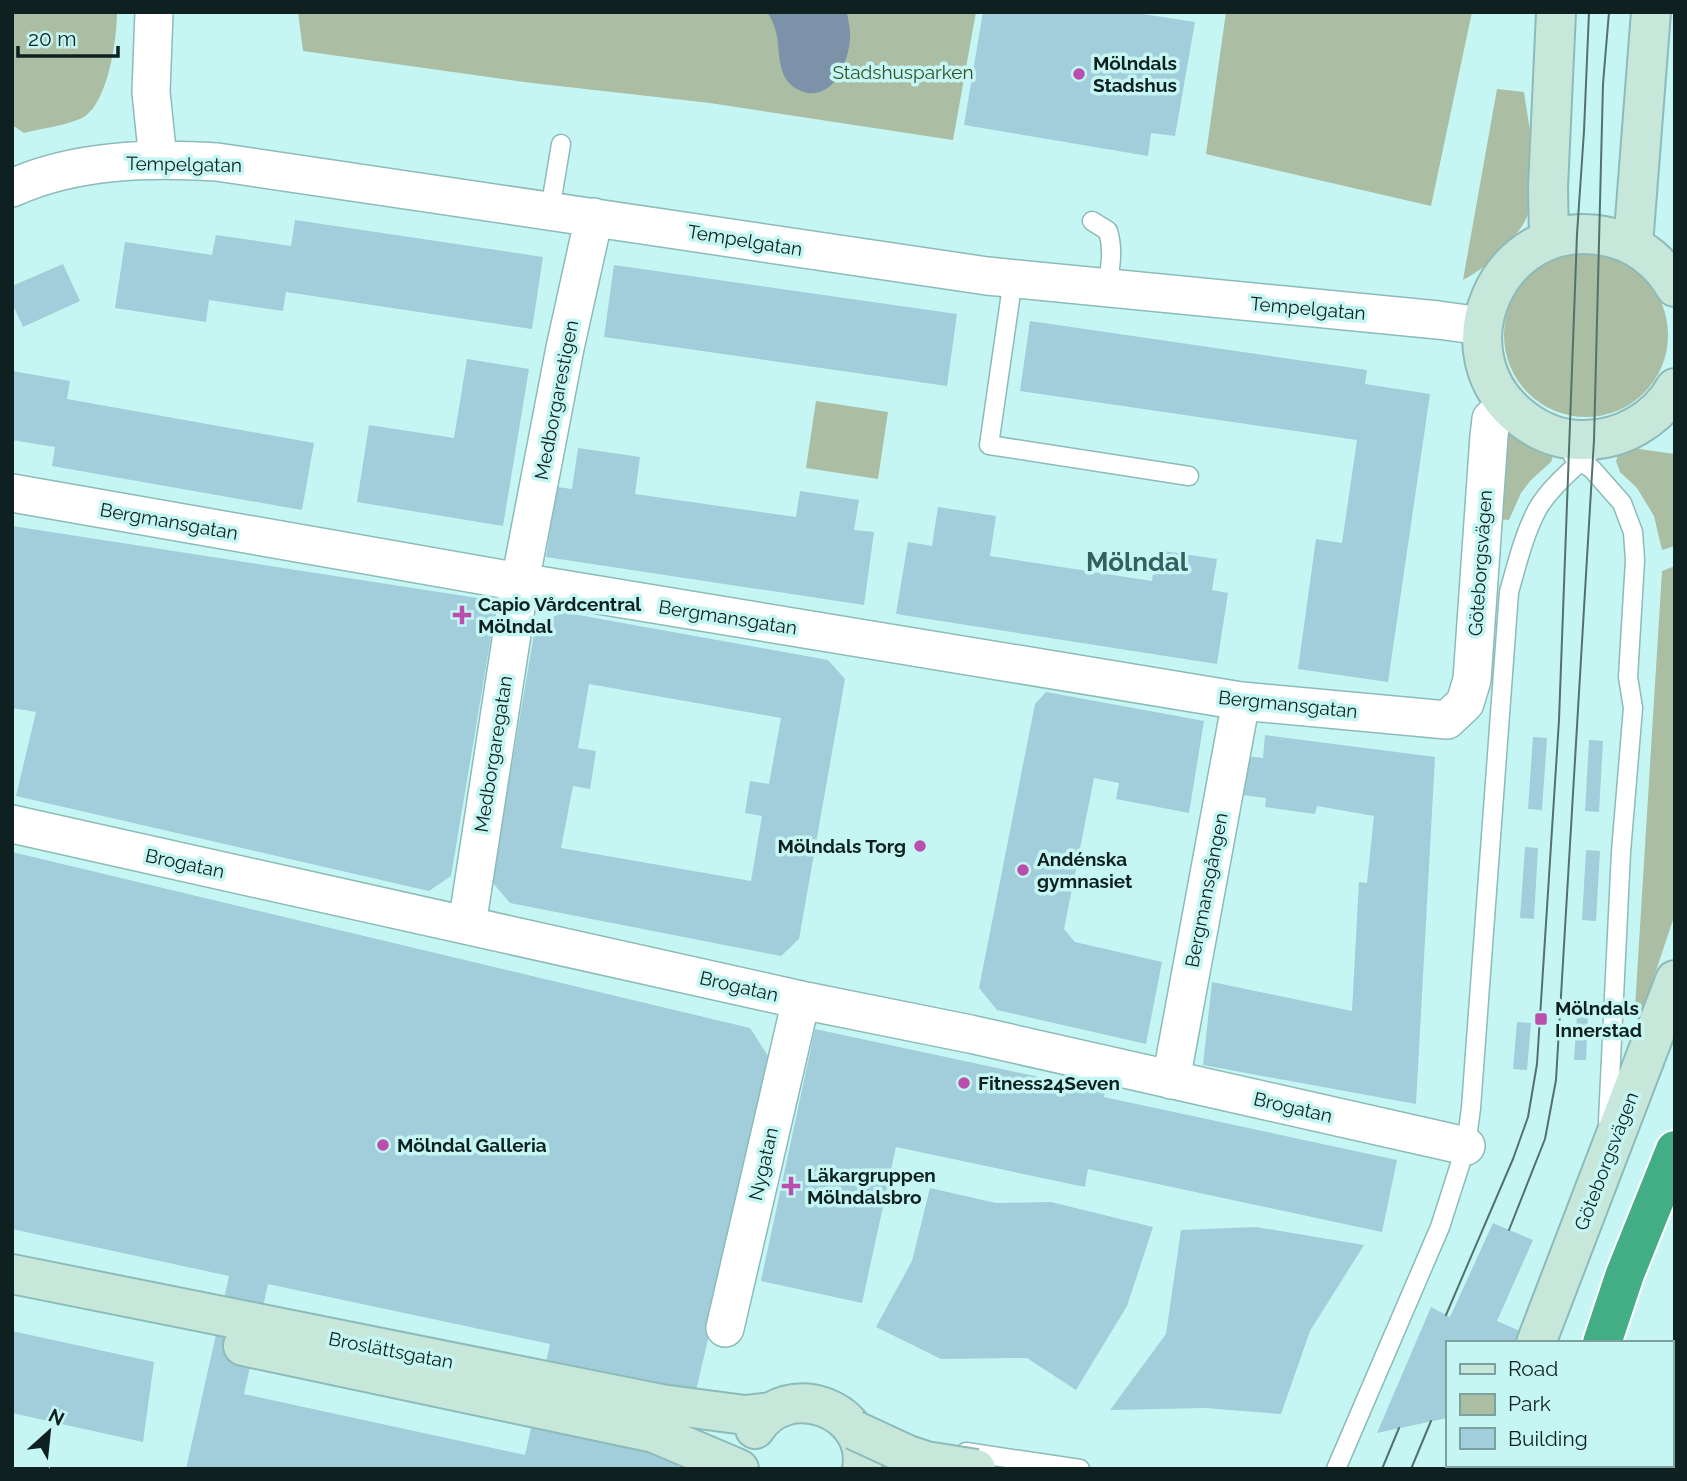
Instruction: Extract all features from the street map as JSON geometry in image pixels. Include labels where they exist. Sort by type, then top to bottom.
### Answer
[{"type":"highway","points":[[1603,1341],[1625,1274],[1675,1150]]},
{"type":"street","points":[[154,12],[151,92],[158,160]]},
{"type":"street","points":[[1549,240],[1548,188],[1556,12]]},
{"type":"street","points":[[1633,245],[1651,12]]},
{"type":"street","name":"Tempelgatan","points":[[12,188],[42,175],[85,166],[158,160],[253,165],[1013,279],[1482,326]]},
{"type":"street","name":"Medborgarestigen","points":[[520,582],[565,348],[594,217]]},
{"type":"street","points":[[1675,287],[1660,266],[1633,245],[1600,235],[1577,233],[1549,240],[1520,256],[1503,274],[1490,294],[1482,326],[1486,368],[1507,404],[1524,420],[1544,431],[1570,439],[1592,450],[1633,428],[1661,426],[1660,408],[1675,387]]},
{"type":"street","name":"Göteborgsvägen","points":[[1447,720],[1465,702],[1472,680],[1491,419],[1507,404]]},
{"type":"street","name":"Bergmansgatan","points":[[12,494],[520,582],[1241,701],[1447,720]]},
{"type":"street","name":"Medborgaregatan","points":[[467,925],[520,582]]},
{"type":"street","name":"Bergmansgången","points":[[1171,1080],[1241,701]]},
{"type":"street","name":"Brogatan","points":[[12,824],[801,1000],[970,1034],[1466,1146]]},
{"type":"street","name":"Göteborgsvägen","points":[[1537,1341],[1675,980]]},
{"type":"street","name":"Nygatan","points":[[725,1328],[801,1000]]},
{"type":"street","name":"Broslättsgatan","points":[[12,1274],[661,1404],[745,1415],[771,1412],[788,1404],[807,1402],[825,1406],[842,1415],[854,1430],[908,1455],[926,1461],[976,1469]]},
{"type":"street","name":"Broslättsgatan","points":[[12,1293],[300,1359],[654,1433],[738,1469]]},
{"type":"street","points":[[746,1469],[745,1455],[749,1438],[758,1424],[771,1412]]},
{"type":"street","points":[[854,1430],[861,1445],[863,1469]]},
{"type":"lane","points":[[550,210],[561,144]]},
{"type":"lane","points":[[1092,221],[1108,231],[1111,243],[1112,258],[1107,289]]},
{"type":"lane","points":[[1013,279],[989,445],[1189,476]]},
{"type":"lane","points":[[1336,1469],[1440,1227],[1466,1146],[1509,592],[1524,541],[1539,508],[1569,471],[1592,450],[1607,484],[1622,503],[1633,532],[1635,560],[1628,677],[1633,708],[1622,840],[1606,1160]]},
{"type":"lane","points":[[951,1469],[954,1450],[1080,1469]]},
{"type":"green space","points":[[12,12],[117,12],[113,54],[104,86],[91,111],[82,118],[24,133],[12,125]]},
{"type":"green space","name":"Stadshusparken","points":[[298,12],[976,12],[953,140],[710,103],[532,83],[303,51]]},
{"type":"green space","points":[[1226,12],[1472,12],[1431,206],[1206,154]]},
{"type":"green space","points":[[1497,89],[1524,92],[1533,157],[1533,191],[1525,221],[1517,233],[1488,263],[1463,280]]},
{"type":"green space","points":[[1586,253],[1617,259],[1644,277],[1662,304],[1668,335],[1662,366],[1644,393],[1617,411],[1586,417],[1555,411],[1528,393],[1510,366],[1504,335],[1510,304],[1528,277],[1555,259]]},
{"type":"green space","points":[[816,401],[888,412],[878,479],[806,468]]},
{"type":"green space","points":[[1503,425],[1550,449],[1553,456],[1551,462],[1521,493],[1509,520],[1496,519]]},
{"type":"green space","points":[[1632,448],[1675,454],[1675,546],[1662,550],[1654,516],[1637,488],[1620,472],[1616,461],[1618,455]]},
{"type":"green space","points":[[1675,566],[1675,914],[1640,1018],[1635,1008],[1662,571]]},
{"type":"water","points":[[767,12],[847,12],[850,32],[847,58],[839,76],[826,89],[808,93],[798,90],[786,79],[780,63],[775,30]]},
{"type":"building","name":"Mölndals Stadshus","points":[[983,12],[1144,12],[1143,14],[1195,22],[1175,136],[1151,133],[1148,156],[964,125]]},
{"type":"building","points":[[295,220],[543,257],[532,329],[286,292],[283,311],[209,300],[206,322],[115,308],[125,242],[212,255],[216,235],[291,246]]},
{"type":"building","points":[[63,264],[80,301],[23,327],[12,303],[12,286]]},
{"type":"building","points":[[614,265],[957,314],[947,386],[604,337]]},
{"type":"building","points":[[1030,321],[1367,370],[1365,384],[1430,394],[1388,682],[1298,669],[1316,539],[1342,543],[1357,440],[1020,391]]},
{"type":"building","points":[[467,359],[529,369],[503,526],[357,502],[369,425],[454,438]]},
{"type":"building","points":[[12,371],[70,381],[67,399],[314,443],[302,510],[52,466],[55,447],[12,440]]},
{"type":"building","points":[[578,448],[640,457],[635,494],[796,517],[800,491],[859,500],[854,530],[874,532],[864,605],[546,557],[557,487],[572,489]]},
{"type":"building","points":[[938,507],[996,516],[990,556],[1152,581],[1157,550],[1217,559],[1212,590],[1228,593],[1217,664],[896,614],[908,542],[932,546]]},
{"type":"building","points":[[12,526],[497,601],[451,876],[429,891],[16,796],[36,712],[12,708]]},
{"type":"building","points":[[562,612],[828,660],[845,679],[799,939],[781,956],[510,903],[492,882],[535,628]],"holes":[[[589,684],[781,718],[769,784],[750,781],[745,813],[762,816],[751,881],[561,848],[573,786],[590,789],[596,751],[578,748]]]},
{"type":"building","points":[[1046,692],[1204,721],[1189,813],[1116,799],[1119,783],[1094,778],[1064,929],[1075,942],[1162,962],[1146,1044],[997,1010],[979,988],[1035,704]]},
{"type":"building","points":[[1265,735],[1435,757],[1416,1104],[1203,1065],[1212,982],[1352,1011],[1359,882],[1367,883],[1374,816],[1317,806],[1315,814],[1265,807],[1266,798],[1242,795],[1247,756],[1263,758]]},
{"type":"building","points":[[1533,737],[1547,738],[1542,810],[1528,809]]},
{"type":"building","points":[[1589,740],[1603,741],[1599,812],[1585,811]]},
{"type":"building","points":[[1525,847],[1538,848],[1534,919],[1520,918]]},
{"type":"building","points":[[1586,850],[1600,851],[1596,921],[1582,920]]},
{"type":"building","name":"Mölndal Galleria","points":[[12,852],[750,1028],[772,1062],[678,1469],[186,1469],[229,1276],[12,1229]],"holes":[[[268,1284],[550,1344],[525,1455],[244,1394]]]},
{"type":"building","points":[[1577,1013],[1588,1013],[1586,1060],[1574,1060]]},
{"type":"building","points":[[1517,1022],[1531,1023],[1527,1070],[1513,1069]]},
{"type":"building","points":[[815,1029],[1105,1091],[1104,1097],[1397,1160],[1382,1232],[1088,1169],[1085,1187],[896,1147],[862,1303],[761,1281]]},
{"type":"building","points":[[930,1188],[996,1203],[1051,1202],[1153,1227],[1127,1306],[1076,1390],[1027,1358],[941,1359],[876,1327],[912,1261]]},
{"type":"building","points":[[1493,1223],[1533,1240],[1497,1321],[1542,1341],[1446,1341],[1446,1418],[1377,1433],[1431,1307],[1450,1317]]},
{"type":"building","points":[[1256,1227],[1364,1245],[1310,1331],[1281,1414],[1205,1408],[1110,1410],[1166,1334],[1181,1230]]},
{"type":"building","points":[[12,1331],[154,1362],[143,1442],[12,1413]]},
{"type":"tram line","points":[[1446,1315],[1513,1159],[1528,1117],[1537,1064],[1559,720],[1577,234],[1589,12]]},
{"type":"tram line","points":[[1509,1230],[1545,1139],[1556,1080],[1594,440],[1603,84],[1609,12]]},
{"type":"tram line","points":[[1411,1469],[1431,1421]]},
{"type":"tram line","points":[[1382,1469],[1399,1428]]},
{"type":"place","name":"Mölndals Stadshus","points":[[1079,74]]},
{"type":"place","name":"Capio Vårdcentral Mölndal","points":[[462,615]]},
{"type":"place","name":"Mölndals Torg","points":[[920,846]]},
{"type":"place","name":"Andénska gymnasiet","points":[[1023,870]]},
{"type":"place","name":"Mölndals Innerstad","points":[[1541,1019]]},
{"type":"place","name":"Fitness24Seven","points":[[964,1083]]},
{"type":"place","name":"Mölndal Galleria","points":[[383,1145]]},
{"type":"place","name":"Läkargruppen Mölndalsbro","points":[[791,1186]]},
{"type":"district","name":"Mölndal","points":[[1137,562]]}]
